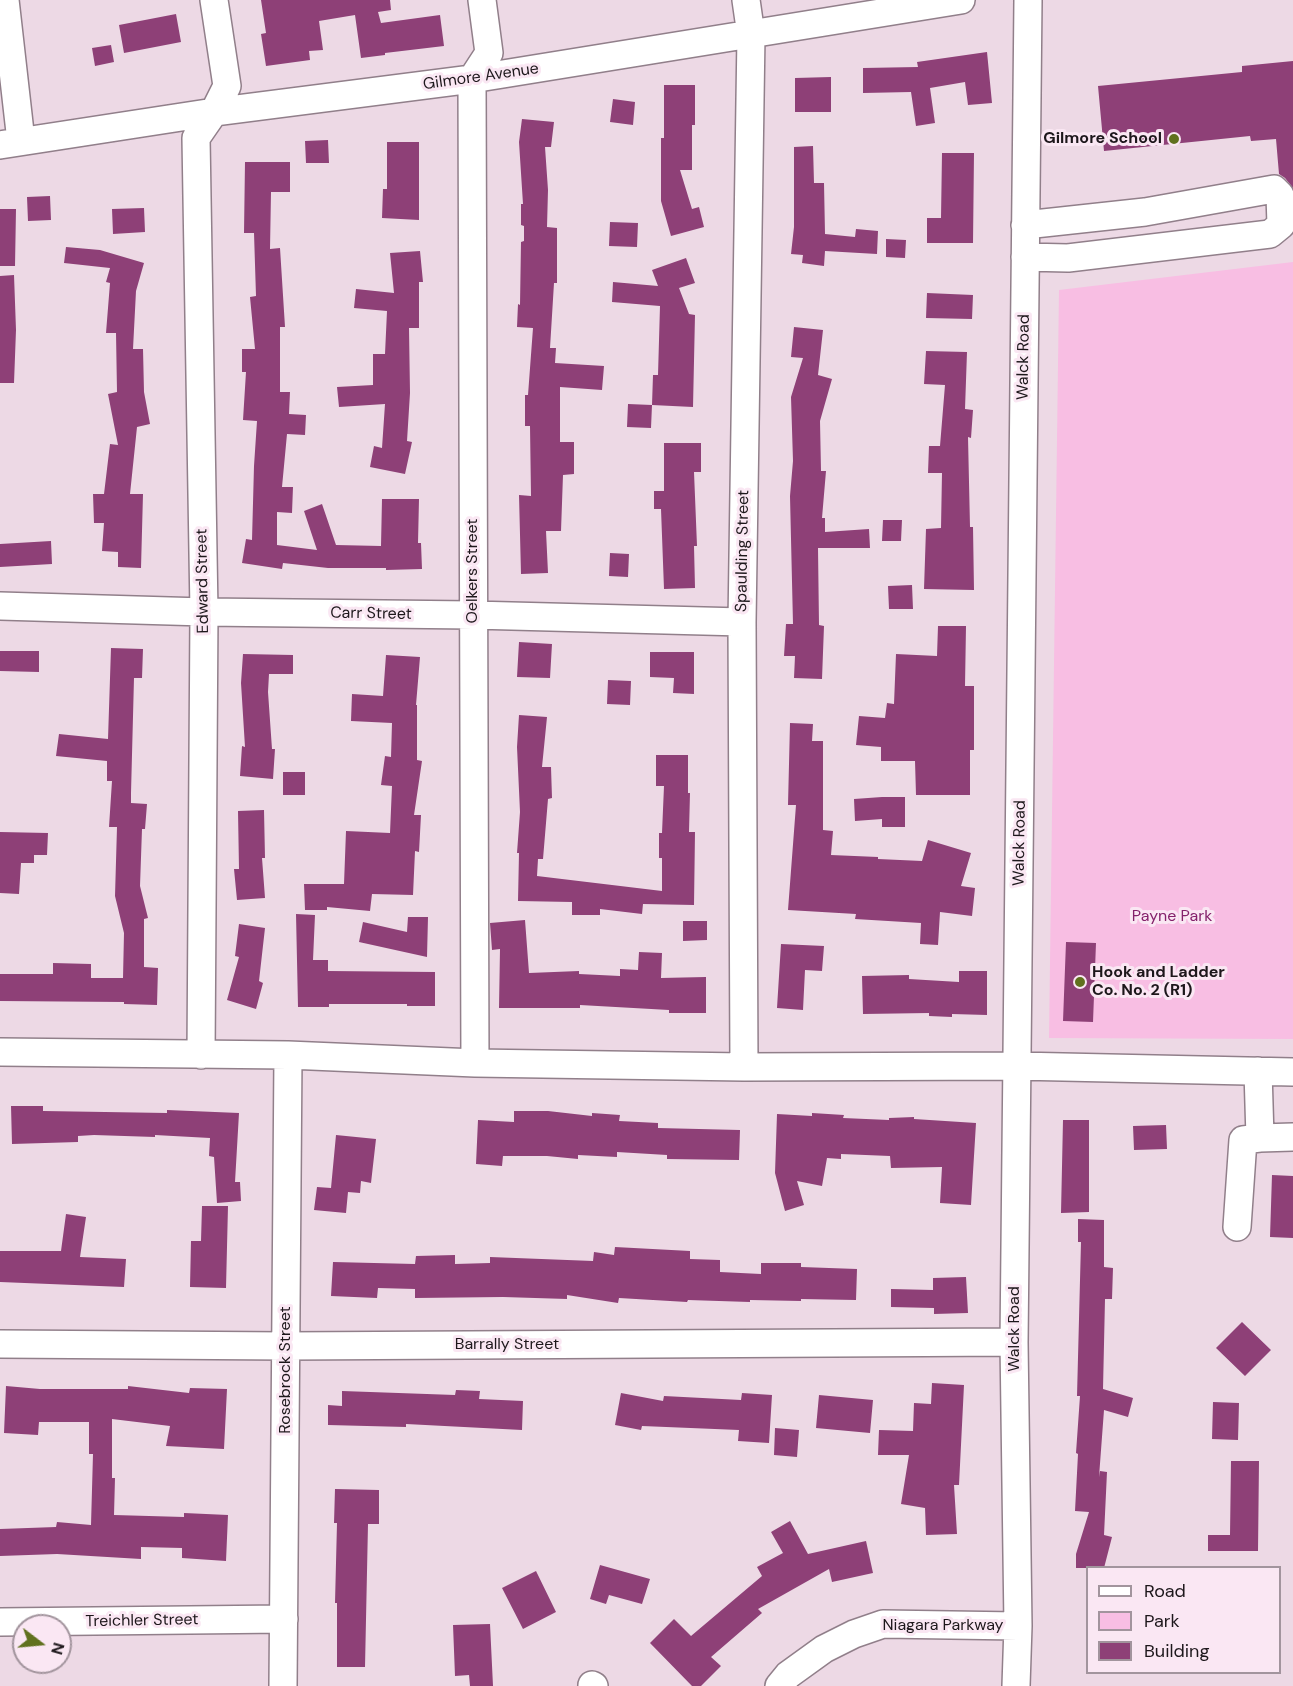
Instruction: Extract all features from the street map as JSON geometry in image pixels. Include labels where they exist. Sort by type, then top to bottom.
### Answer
[{"type":"street","points":[[5,0],[10,143]]},
{"type":"street","name":"Edward Street","points":[[201,1055],[204,612],[196,138],[214,112],[227,86],[214,0]]},
{"type":"street","points":[[472,80],[489,53],[482,0]]},
{"type":"street","name":"Spaulding Street","points":[[744,1067],[742,622],[751,35],[746,0]]},
{"type":"street","name":"Gilmore Avenue","points":[[10,143],[214,112],[472,80],[961,0]]},
{"type":"street","name":"Walck Road","points":[[1016,1686],[1018,1626],[1014,1342],[1028,0]]},
{"type":"street","name":"Oelkers Street","points":[[472,80],[475,1063]]},
{"type":"street","points":[[1025,225],[1145,212],[1274,189],[1280,195],[1281,225],[1270,234],[1068,258],[1025,257]]},
{"type":"street","name":"Carr Street","points":[[0,606],[742,622]]},
{"type":"street","points":[[0,1052],[288,1055],[475,1063],[744,1067],[1017,1066],[1293,1072]]},
{"type":"street","name":"Rosebrock Street","points":[[283,1686],[288,1055]]},
{"type":"street","points":[[1258,1071],[1260,1137]]},
{"type":"street","points":[[1237,1227],[1243,1140],[1260,1137],[1293,1137]]},
{"type":"street","name":"Barrally Street","points":[[0,1344],[286,1346],[1014,1342]]},
{"type":"street","name":"Treichler Street","points":[[0,1622],[284,1619]]},
{"type":"street","name":"Niagara Parkway","points":[[779,1686],[788,1675],[824,1649],[854,1634],[883,1624],[1018,1626]]},
{"type":"green space","name":"Payne Park","points":[[1293,262],[1293,1039],[1049,1038],[1059,290]]},
{"type":"building","points":[[261,0],[390,0],[391,10],[378,12],[381,23],[440,15],[444,46],[361,58],[355,15],[319,21],[323,50],[309,51],[310,60],[266,66],[261,34],[266,33]]},
{"type":"building","points":[[176,14],[181,42],[124,53],[119,25]]},
{"type":"building","points":[[111,45],[114,62],[95,66],[92,48]]},
{"type":"building","points":[[987,52],[992,103],[968,105],[965,82],[930,88],[935,123],[916,126],[911,92],[863,93],[863,68],[918,67],[917,62]]},
{"type":"building","points":[[1293,61],[1293,188],[1279,174],[1276,139],[1251,141],[1250,136],[1104,151],[1098,86],[1242,72],[1242,66]]},
{"type":"building","points":[[831,77],[831,112],[795,112],[795,78]]},
{"type":"building","points":[[664,85],[695,85],[692,170],[680,170],[692,209],[699,207],[704,227],[671,236],[661,201]]},
{"type":"building","points":[[613,99],[635,102],[633,125],[610,122]]},
{"type":"building","points":[[522,119],[554,122],[551,147],[545,147],[548,190],[547,227],[557,228],[557,283],[554,283],[550,348],[556,348],[555,363],[604,366],[602,390],[560,387],[560,442],[574,442],[574,474],[563,475],[561,531],[546,531],[548,573],[521,574],[519,495],[531,496],[530,426],[525,426],[525,395],[528,395],[533,328],[517,327],[518,304],[520,305],[521,242],[524,241],[524,226],[521,225],[521,204],[523,204],[519,142]]},
{"type":"building","points":[[328,140],[329,163],[306,163],[305,141]]},
{"type":"building","points":[[387,142],[419,142],[419,220],[382,218],[383,189],[387,189]]},
{"type":"building","points":[[813,146],[814,183],[824,183],[825,234],[855,237],[856,229],[878,231],[877,254],[825,251],[824,266],[802,263],[803,255],[791,254],[794,227],[794,147]]},
{"type":"building","points":[[942,153],[974,153],[973,243],[927,243],[927,218],[941,218]]},
{"type":"building","points":[[245,162],[290,162],[290,192],[271,192],[270,249],[280,248],[285,327],[280,327],[280,392],[290,392],[289,414],[306,415],[305,435],[287,434],[282,487],[293,487],[292,513],[277,512],[277,545],[317,550],[304,511],[322,504],[336,545],[381,546],[382,499],[419,499],[418,543],[421,543],[422,569],[328,568],[283,563],[282,569],[242,563],[246,539],[252,540],[257,421],[243,420],[246,372],[242,372],[242,349],[255,349],[250,297],[256,296],[254,233],[244,233]]},
{"type":"building","points":[[50,196],[51,220],[28,221],[27,197]]},
{"type":"building","points":[[144,208],[145,232],[113,234],[112,209]]},
{"type":"building","points":[[0,209],[16,209],[15,266],[0,266]]},
{"type":"building","points":[[610,222],[638,223],[637,247],[609,246]]},
{"type":"building","points":[[886,239],[906,240],[905,258],[886,257]]},
{"type":"building","points":[[66,247],[100,250],[144,263],[136,291],[133,349],[143,349],[144,392],[150,424],[137,427],[130,494],[143,494],[141,568],[118,567],[118,552],[102,551],[104,523],[94,523],[93,494],[104,494],[110,444],[118,445],[108,394],[117,392],[116,333],[106,333],[110,283],[106,282],[110,268],[64,263]]},
{"type":"building","points":[[420,251],[423,282],[419,282],[419,328],[409,328],[410,393],[407,441],[412,442],[405,474],[370,467],[374,446],[382,448],[385,404],[339,407],[337,387],[373,385],[373,354],[385,354],[387,311],[354,308],[356,289],[394,293],[390,253]]},
{"type":"building","points":[[686,258],[695,283],[679,288],[689,314],[695,315],[693,407],[652,405],[653,375],[658,375],[660,306],[612,302],[613,282],[658,286],[652,270]]},
{"type":"building","points":[[14,275],[16,330],[14,383],[0,383],[0,276]]},
{"type":"building","points":[[927,293],[973,295],[972,319],[926,318]]},
{"type":"building","points":[[794,327],[823,330],[818,375],[832,379],[820,421],[821,471],[826,471],[822,518],[825,518],[825,532],[869,529],[870,548],[818,548],[819,625],[824,626],[822,679],[794,678],[795,656],[784,656],[786,624],[793,624],[790,496],[793,461],[791,397],[803,358],[791,357]]},
{"type":"building","points":[[926,351],[967,352],[965,409],[973,410],[971,438],[968,437],[974,590],[924,589],[926,529],[941,528],[942,473],[928,473],[929,446],[940,446],[945,385],[924,384]]},
{"type":"building","points":[[628,404],[652,405],[651,428],[627,427]]},
{"type":"building","points":[[664,443],[701,443],[701,472],[694,472],[697,546],[694,546],[695,588],[664,589],[661,509],[654,509],[654,491],[664,491]]},
{"type":"building","points":[[883,520],[902,520],[901,541],[882,541]]},
{"type":"building","points":[[51,541],[52,564],[0,567],[0,544]]},
{"type":"building","points":[[610,553],[629,554],[628,577],[609,576]]},
{"type":"building","points":[[912,585],[913,609],[889,609],[888,586]]},
{"type":"building","points":[[938,626],[966,626],[965,686],[974,686],[974,750],[970,750],[970,795],[916,795],[915,761],[881,761],[881,747],[856,745],[859,716],[885,718],[887,703],[894,704],[896,654],[937,656]]},
{"type":"building","points":[[519,642],[552,644],[550,678],[517,677]]},
{"type":"building","points":[[111,648],[143,649],[142,678],[134,678],[131,803],[147,804],[145,829],[142,829],[140,886],[148,918],[144,919],[144,967],[158,968],[157,1005],[124,1004],[124,1002],[0,1001],[0,974],[53,974],[53,963],[91,964],[91,978],[123,978],[124,933],[115,896],[117,827],[109,827],[112,781],[107,781],[107,761],[56,756],[59,734],[108,739]]},
{"type":"building","points":[[0,651],[39,651],[39,672],[0,671]]},
{"type":"building","points":[[650,652],[694,652],[694,694],[673,693],[674,678],[650,677]]},
{"type":"building","points":[[243,654],[293,655],[293,674],[269,674],[272,749],[275,749],[273,779],[240,776],[242,746],[245,747],[241,683]]},
{"type":"building","points":[[386,655],[420,657],[416,705],[417,760],[422,761],[414,815],[421,815],[419,852],[415,851],[413,895],[372,894],[370,911],[327,907],[327,910],[305,910],[304,884],[344,884],[346,831],[390,833],[392,786],[381,785],[385,756],[391,757],[392,723],[351,721],[352,694],[383,696]]},
{"type":"building","points":[[608,680],[631,681],[630,705],[607,704]]},
{"type":"building","points":[[519,715],[547,717],[542,767],[551,767],[552,798],[548,799],[543,859],[538,859],[537,876],[662,891],[659,833],[662,833],[664,786],[656,786],[656,755],[688,755],[689,832],[695,832],[694,905],[643,904],[642,914],[600,909],[600,915],[572,915],[572,902],[518,901],[519,853],[517,853],[520,812],[517,747]]},
{"type":"building","points":[[790,723],[813,724],[812,741],[823,741],[823,830],[833,831],[831,855],[922,861],[928,840],[971,853],[961,886],[975,888],[972,916],[940,912],[938,945],[920,944],[921,923],[855,919],[856,914],[788,910],[796,805],[788,805]]},
{"type":"building","points":[[283,772],[305,772],[305,795],[283,795]]},
{"type":"building","points":[[905,797],[905,827],[882,827],[882,819],[855,821],[854,799]]},
{"type":"building","points":[[264,810],[265,858],[262,858],[265,898],[237,900],[234,869],[239,869],[238,811]]},
{"type":"building","points":[[0,832],[48,833],[47,855],[34,855],[34,863],[21,863],[19,894],[0,893]]},
{"type":"building","points":[[296,914],[315,915],[313,960],[328,960],[328,971],[435,972],[435,1006],[329,1004],[329,1007],[298,1007]]},
{"type":"building","points":[[408,917],[428,917],[427,957],[359,942],[363,922],[407,932]]},
{"type":"building","points":[[525,920],[529,973],[579,971],[579,974],[620,976],[620,969],[638,970],[639,952],[662,953],[661,978],[706,977],[706,1013],[669,1013],[669,1010],[580,1005],[580,1008],[499,1008],[500,949],[492,950],[490,923]]},
{"type":"building","points":[[683,921],[707,921],[707,940],[683,941]]},
{"type":"building","points":[[239,924],[265,928],[259,981],[263,983],[256,1009],[227,1000],[239,957],[235,956]]},
{"type":"building","name":"Hook and Ladder Co. No. 2 (R1)","points":[[1066,942],[1096,943],[1093,1022],[1063,1021]]},
{"type":"building","points":[[781,944],[824,946],[822,971],[805,970],[803,1010],[777,1008]]},
{"type":"building","points":[[959,971],[987,971],[987,1015],[952,1014],[952,1017],[929,1016],[929,1013],[863,1014],[862,976],[909,975],[909,979],[959,982]]},
{"type":"building","points":[[11,1106],[43,1106],[43,1111],[167,1113],[167,1110],[239,1113],[235,1182],[240,1182],[241,1201],[217,1203],[214,1157],[209,1156],[210,1138],[94,1135],[78,1136],[78,1142],[12,1144]]},
{"type":"building","points":[[514,1111],[548,1111],[592,1116],[592,1113],[620,1115],[619,1121],[658,1123],[658,1128],[740,1130],[739,1160],[667,1159],[667,1155],[617,1152],[617,1157],[578,1155],[578,1159],[503,1156],[502,1166],[476,1164],[478,1120],[514,1122]]},
{"type":"building","points":[[812,1113],[844,1115],[843,1118],[889,1120],[889,1118],[914,1117],[914,1119],[976,1123],[971,1205],[940,1203],[942,1167],[891,1168],[890,1156],[841,1154],[841,1159],[827,1158],[822,1186],[797,1181],[804,1205],[785,1211],[775,1173],[777,1114],[812,1116]]},
{"type":"building","points":[[1063,1120],[1089,1120],[1089,1212],[1061,1213]]},
{"type":"building","points":[[1166,1125],[1167,1149],[1134,1150],[1133,1126]]},
{"type":"building","points":[[336,1135],[376,1139],[371,1183],[361,1181],[360,1193],[348,1192],[346,1213],[314,1210],[317,1187],[331,1188]]},
{"type":"building","points":[[1272,1175],[1293,1176],[1293,1238],[1270,1237]]},
{"type":"building","points":[[202,1206],[228,1206],[226,1288],[190,1287],[191,1241],[201,1241]]},
{"type":"building","points":[[66,1214],[86,1217],[80,1257],[126,1259],[124,1287],[0,1282],[0,1251],[61,1251]]},
{"type":"building","points":[[1078,1219],[1104,1220],[1104,1267],[1113,1268],[1112,1299],[1105,1299],[1103,1389],[1133,1398],[1128,1417],[1104,1410],[1099,1477],[1100,1471],[1107,1472],[1104,1535],[1112,1537],[1105,1566],[1086,1566],[1086,1568],[1076,1568],[1076,1554],[1089,1512],[1075,1511],[1080,1396],[1077,1396],[1081,1242],[1078,1242]]},
{"type":"building","points":[[615,1247],[690,1251],[690,1259],[720,1260],[720,1272],[761,1274],[761,1263],[801,1263],[801,1267],[857,1269],[856,1300],[801,1299],[801,1301],[750,1300],[750,1302],[688,1300],[687,1302],[619,1298],[618,1303],[567,1295],[567,1299],[415,1298],[415,1289],[378,1288],[377,1298],[331,1296],[333,1262],[415,1264],[416,1256],[455,1255],[455,1264],[490,1263],[490,1257],[593,1261],[594,1252],[614,1255]]},
{"type":"building","points":[[966,1277],[968,1313],[934,1314],[934,1308],[891,1307],[891,1289],[933,1290],[933,1278]]},
{"type":"building","points":[[1242,1322],[1271,1350],[1245,1376],[1216,1348]]},
{"type":"building","points":[[932,1383],[964,1385],[959,1485],[954,1485],[957,1534],[926,1535],[925,1508],[901,1504],[909,1455],[878,1455],[879,1430],[913,1431],[914,1403],[931,1404]]},
{"type":"building","points":[[6,1386],[40,1389],[128,1389],[128,1386],[189,1393],[190,1388],[227,1389],[224,1449],[166,1446],[170,1426],[112,1419],[114,1515],[184,1517],[184,1513],[228,1515],[226,1561],[182,1558],[182,1548],[141,1547],[141,1559],[57,1554],[0,1556],[0,1529],[56,1527],[57,1522],[91,1525],[93,1454],[89,1454],[89,1422],[39,1422],[38,1435],[4,1433]]},
{"type":"building","points":[[456,1390],[480,1391],[479,1399],[523,1401],[522,1430],[406,1424],[406,1427],[328,1425],[328,1405],[342,1406],[342,1391],[455,1395]]},
{"type":"building","points":[[621,1393],[663,1401],[664,1396],[741,1400],[742,1393],[772,1395],[769,1443],[738,1441],[739,1430],[642,1426],[641,1430],[615,1425]]},
{"type":"building","points":[[819,1395],[873,1400],[870,1433],[816,1428]]},
{"type":"building","points":[[1213,1402],[1239,1403],[1238,1440],[1212,1439]]},
{"type":"building","points":[[775,1428],[799,1430],[797,1457],[774,1455]]},
{"type":"building","points":[[1231,1461],[1259,1461],[1258,1551],[1208,1551],[1208,1535],[1230,1535]]},
{"type":"building","points":[[335,1489],[379,1490],[379,1524],[368,1524],[365,1667],[337,1667]]},
{"type":"building","points":[[790,1521],[808,1554],[866,1541],[873,1573],[832,1582],[829,1569],[758,1609],[762,1613],[711,1657],[721,1666],[701,1686],[692,1686],[650,1643],[674,1619],[691,1636],[762,1576],[757,1567],[783,1553],[771,1532]]},
{"type":"building","points":[[600,1565],[650,1579],[642,1604],[609,1595],[606,1604],[590,1599]]},
{"type":"building","points":[[536,1571],[556,1612],[523,1629],[502,1588]]},
{"type":"building","points":[[490,1624],[493,1686],[470,1686],[469,1675],[455,1676],[453,1625]]},
{"type":"place","name":"Gilmore School","points":[[1174,139]]},
{"type":"place","name":"Hook and Ladder Co. No. 2 (R1)","points":[[1080,982]]}]
